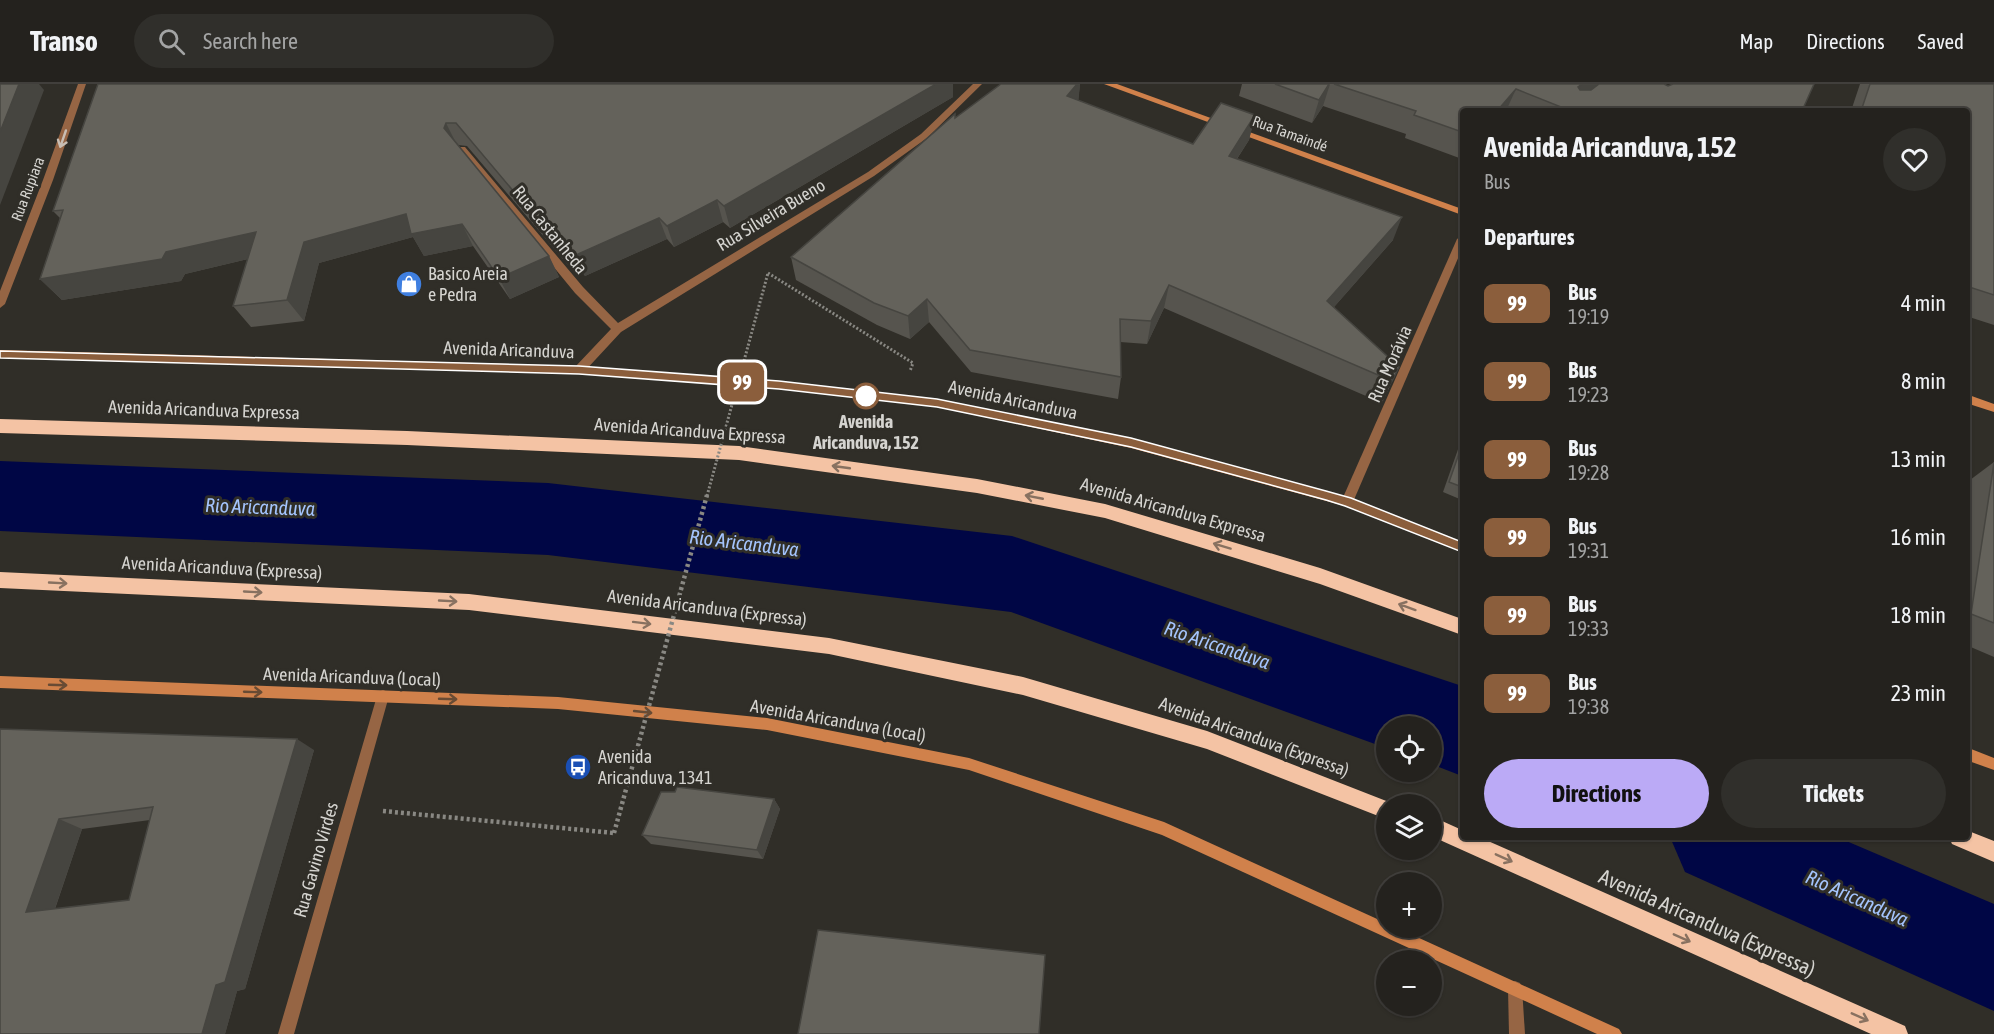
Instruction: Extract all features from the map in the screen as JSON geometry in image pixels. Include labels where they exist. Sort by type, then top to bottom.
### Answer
[{"type":"highway","name":"Avenida Aricanduva Expressa","points":[[0,426],[407,438],[739,453],[977,486],[1105,511],[1320,576],[1460,626]]},
{"type":"highway","name":"Avenida Aricanduva (Expressa)","points":[[0,580],[469,602],[829,646],[1035,689],[1208,740],[1376,805]]},
{"type":"highway","name":"Avenida Aricanduva (Expressa)","points":[[1442,831],[1460,839]]},
{"type":"highway","name":"Avenida Aricanduva (Expressa)","points":[[1462,840],[1897,1034]]},
{"type":"highway","points":[[1966,840],[1994,852]]},
{"type":"main road","name":"Rua Tamaindé","points":[[1108,84],[1460,211]]},
{"type":"main road","name":"Avenida Aricanduva","points":[[0,354],[579,370],[779,385],[937,403],[1131,443],[1347,502],[1460,547]]},
{"type":"main road","points":[[1970,399],[1994,408]]},
{"type":"main road","name":"Avenida Aricanduva (Local)","points":[[0,682],[558,703],[767,724],[969,764],[1164,829],[1614,1034]]},
{"type":"main road","points":[[1970,755],[1994,764]]},
{"type":"street","name":"Rua Rupiara","points":[[0,304],[82,84]]},
{"type":"street","name":"Rua Silveira Bueno","points":[[579,370],[617,329],[871,174],[924,136],[978,84]]},
{"type":"street","name":"Rua Castanheda","points":[[462,149],[579,290],[617,329]]},
{"type":"street","name":"Rua Morávia","points":[[1347,502],[1460,244]]},
{"type":"street","name":"Rua Gavino Virdes","points":[[286,1034],[383,696]]},
{"type":"street","points":[[1515,988],[1517,1034]]},
{"type":"path","points":[[350,807],[614,833],[768,273],[913,363]]},
{"type":"building","points":[[0,84],[19,84],[0,132]]},
{"type":"building","points":[[98,84],[936,84],[724,206],[717,200],[667,226],[659,218],[576,255],[569,247],[563,250],[456,123],[446,123],[444,128],[549,256],[499,278],[462,224],[411,234],[406,214],[304,242],[287,300],[233,306],[256,232],[166,252],[162,259],[40,279],[63,210],[53,211]]},
{"type":"building","points":[[1001,84],[1077,84],[1067,96],[1193,144],[1221,103],[1255,115],[1229,156],[1402,217],[1327,301],[1399,367],[1392,381],[1169,285],[1151,321],[1120,319],[1121,377],[970,350],[927,299],[908,316],[874,303],[791,257],[955,114],[955,118]]},
{"type":"building","points":[[1275,84],[1329,84],[1319,100]]},
{"type":"building","points":[[1334,84],[1582,84],[1578,87],[1580,90],[1591,90],[1599,84],[1664,84],[1668,86],[1673,84],[1814,84],[1803,108],[1564,108],[1516,89],[1500,108],[1460,108],[1460,131],[1414,115],[1416,111]]},
{"type":"building","points":[[1870,84],[1994,84],[1994,295],[1970,287],[1970,108],[1862,108]]},
{"type":"building","points":[[1460,451],[1460,486],[1449,482]]},
{"type":"building","points":[[1994,463],[1994,623],[1971,614]]},
{"type":"building","points":[[0,729],[297,739],[225,982],[216,985],[202,1034],[0,1034]],"holes":[[[153,807],[129,900],[26,912],[59,819]]]},
{"type":"building","points":[[677,787],[774,799],[757,850],[642,835],[661,792],[675,792]]},
{"type":"building","points":[[818,930],[1045,955],[1039,1034],[798,1034]]},
{"type":"waterway","name":"Rio Aricanduva","points":[[0,496],[548,519],[1012,574],[1460,730]]},
{"type":"waterway","name":"Rio Aricanduva","points":[[1727,840],[1994,958]]},
{"type":"bus line","name":"99","points":[[0,354],[579,370],[779,385],[937,403],[1131,443],[1326,496],[1347,502],[1460,547]]},
{"type":"place","name":"Basico Areia e Pedra","points":[[409,284]]},
{"type":"place","name":"Avenida Aricanduva, 152","points":[[866,396]]},
{"type":"place","name":"Avenida Aricanduva, 1341","points":[[578,767]]}]
